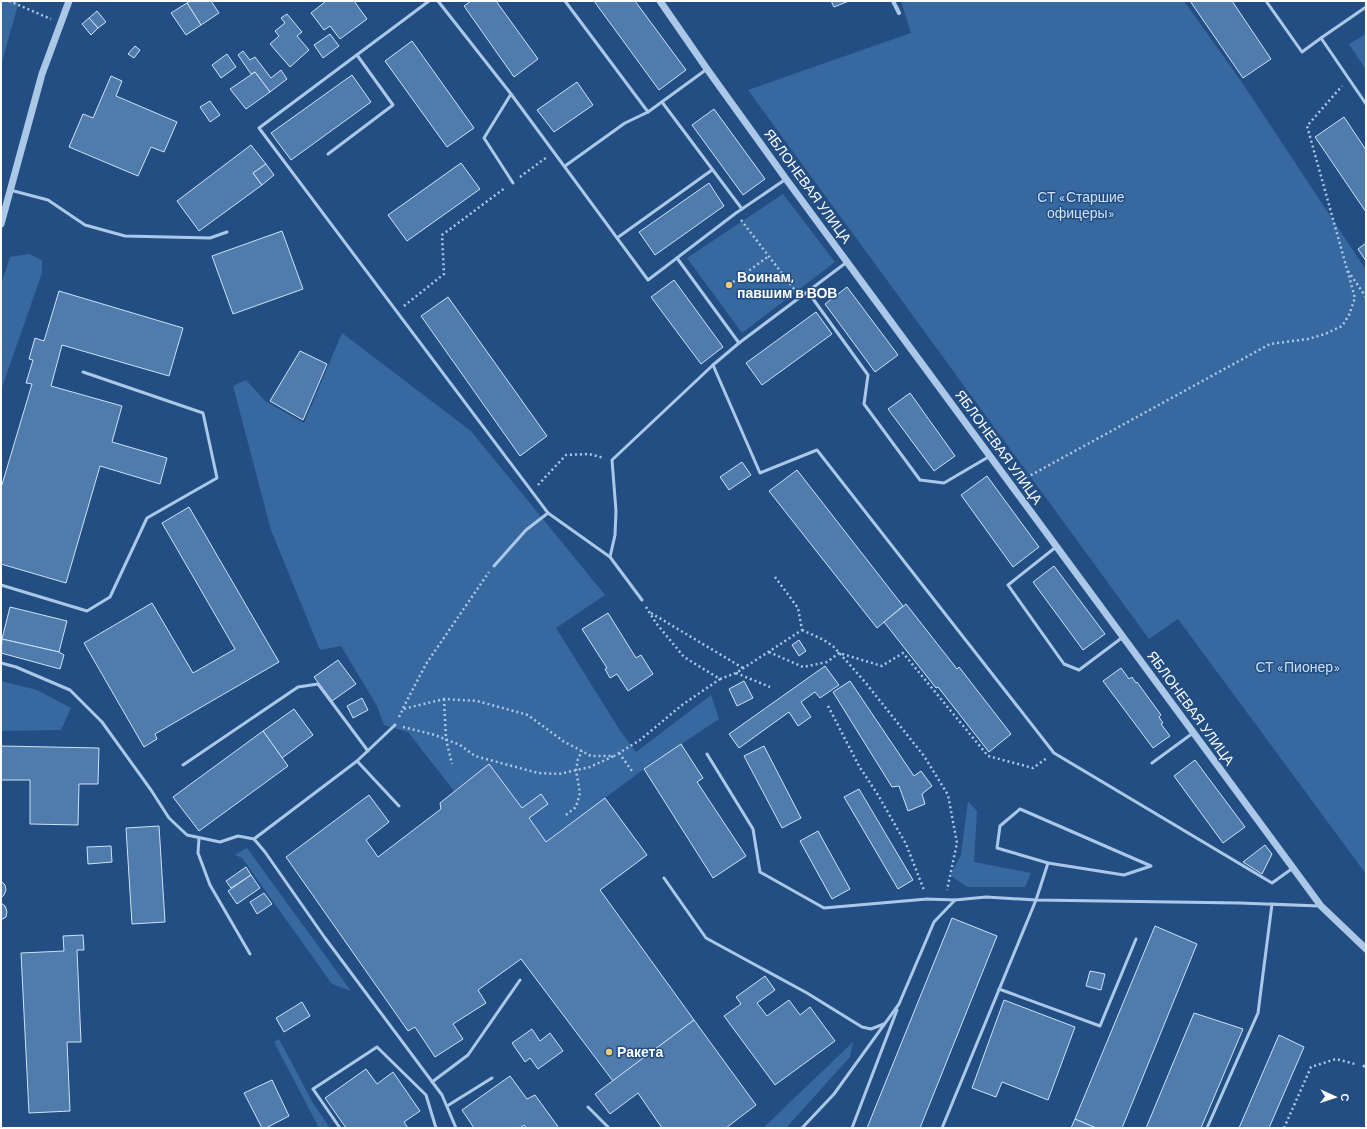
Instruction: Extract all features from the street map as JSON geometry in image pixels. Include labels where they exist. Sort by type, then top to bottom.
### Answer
[{"type":"street","points":[[1,224],[38,88],[54,40],[70,1]]},
{"type":"street","name":"ЯБЛОНЕВАЯ УЛИЦА","points":[[660,1],[786,179],[1321,906],[1366,950]]},
{"type":"street","points":[[894,1],[899,13]]},
{"type":"lane","points":[[430,1],[259,128],[533,491],[548,513],[610,557],[642,600]]},
{"type":"lane","points":[[438,1],[511,94],[648,280],[736,213],[786,179]]},
{"type":"lane","points":[[565,1],[648,112]]},
{"type":"lane","points":[[1266,1],[1302,52],[1366,7]]},
{"type":"lane","points":[[1321,38],[1366,104]]},
{"type":"lane","points":[[328,154],[393,105],[357,55]]},
{"type":"lane","points":[[565,166],[625,123],[648,112],[707,69]]},
{"type":"lane","points":[[511,94],[484,138],[513,183]]},
{"type":"lane","points":[[662,102],[742,209]]},
{"type":"lane","points":[[617,238],[712,170]]},
{"type":"lane","points":[[10,190],[48,200],[85,225],[125,236],[210,238],[227,232]]},
{"type":"lane","points":[[677,258],[739,343]]},
{"type":"lane","points":[[610,557],[615,535],[616,511],[612,460],[713,365],[739,343],[847,262]]},
{"type":"lane","points":[[808,292],[868,375],[864,404],[920,480],[944,483],[990,456]]},
{"type":"lane","points":[[713,365],[760,473],[817,450],[1054,753],[1272,883],[1293,868]]},
{"type":"lane","points":[[1,585],[87,611],[110,597],[147,518],[217,478],[203,413],[83,372]]},
{"type":"lane","points":[[494,566],[526,530],[548,513]]},
{"type":"lane","points":[[1056,547],[1008,585],[1064,664],[1079,670],[1123,637]]},
{"type":"lane","points":[[1,663],[16,667],[70,690],[102,722],[151,790],[169,818],[187,835],[220,842],[238,836],[254,839],[265,852],[325,938],[442,1095],[456,1128]]},
{"type":"lane","points":[[183,765],[298,687],[318,684],[368,751]]},
{"type":"lane","points":[[254,839],[358,761],[395,725]]},
{"type":"lane","points":[[1152,763],[1193,733]]},
{"type":"lane","points":[[707,754],[752,829],[760,872],[824,908],[927,899],[955,900],[986,897],[1036,900],[1321,906]]},
{"type":"lane","points":[[358,761],[398,806]]},
{"type":"lane","points":[[1020,809],[1151,866],[1124,875],[1048,863],[997,848],[1000,826],[1020,809]]},
{"type":"lane","points":[[199,838],[198,853],[210,885],[250,954]]},
{"type":"lane","points":[[942,1128],[1036,900],[1048,863]]},
{"type":"lane","points":[[664,878],[706,938],[807,993],[862,1028],[871,1029],[885,1024]]},
{"type":"lane","points":[[852,1128],[898,1004],[934,922],[955,900]]},
{"type":"lane","points":[[1207,1128],[1258,1013],[1272,904]]},
{"type":"lane","points":[[999,989],[1100,1026],[1136,939]]},
{"type":"lane","points":[[432,1082],[468,1055],[520,980]]},
{"type":"lane","points":[[802,1128],[834,1094],[898,1004]]},
{"type":"lane","points":[[340,1128],[313,1089],[376,1047],[426,1095],[436,1128]]},
{"type":"lane","points":[[447,1106],[492,1078]]},
{"type":"lane","points":[[588,1107],[609,1128]]},
{"type":"path","points":[[9,1],[51,19]]},
{"type":"path","points":[[1011,485],[1270,344],[1325,334],[1342,326],[1349,314],[1355,298],[1307,126],[1349,79]]},
{"type":"path","points":[[398,312],[444,274],[442,235],[554,152]]},
{"type":"path","points":[[736,213],[800,298]]},
{"type":"path","points":[[728,285],[769,256]]},
{"type":"path","points":[[1347,269],[1366,297]]},
{"type":"path","points":[[533,491],[566,455],[589,454],[612,460]]},
{"type":"path","points":[[494,566],[426,664],[395,725],[414,729],[460,745],[475,756],[538,773],[559,774],[590,767],[614,756],[640,740],[682,706],[720,679],[736,673],[802,630]]},
{"type":"path","points":[[775,577],[798,608],[802,630]]},
{"type":"path","points":[[642,600],[656,623],[684,657],[720,679]]},
{"type":"path","points":[[650,613],[743,668]]},
{"type":"path","points":[[802,630],[824,640],[840,653],[924,756],[948,795],[957,843],[948,886],[943,900]]},
{"type":"path","points":[[769,652],[803,667],[827,662],[840,653]]},
{"type":"path","points":[[840,653],[882,666],[903,653],[988,756],[1034,768],[1054,753]]},
{"type":"path","points":[[736,673],[770,687]]},
{"type":"path","points":[[403,709],[444,699],[477,701],[528,715],[563,742],[591,756],[614,756]]},
{"type":"path","points":[[444,699],[446,740],[452,764]]},
{"type":"path","points":[[828,706],[859,766],[878,795],[906,844],[927,899]]},
{"type":"path","points":[[566,815],[576,806],[580,793],[576,770],[578,759],[582,751]]},
{"type":"path","points":[[619,753],[632,771]]},
{"type":"path","points":[[1284,1128],[1311,1067],[1336,1059],[1365,1066]]},
{"type":"green space","points":[[1,1],[19,1],[1,65]]},
{"type":"green space","name":"СТ «Старшие офицеры»","points":[[901,1],[1184,1],[1243,84],[1366,270],[1366,874],[1178,619],[1149,639],[748,90],[911,33]]},
{"type":"green space","points":[[1366,34],[1366,70],[1349,44]]},
{"type":"green space","points":[[783,194],[835,262],[742,333],[687,258]]},
{"type":"green space","points":[[29,254],[42,260],[42,273],[1,390],[1,284],[10,257]]},
{"type":"green space","points":[[342,333],[471,431],[605,595],[556,628],[619,729],[636,752],[711,695],[719,719],[644,769],[546,842],[489,765],[454,791],[408,732],[384,725],[377,706],[341,646],[320,650],[271,530],[233,386],[246,380],[265,401],[304,423]]},
{"type":"green space","points":[[1,681],[37,690],[71,708],[61,730],[1,731]]},
{"type":"green space","points":[[968,801],[977,811],[974,862],[1031,873],[1025,887],[967,887],[950,875],[961,855]]},
{"type":"green space","points":[[247,848],[351,991],[332,984],[242,858],[235,855]]},
{"type":"green space","points":[[279,1039],[313,1103],[330,1128],[319,1128],[274,1042]]},
{"type":"green space","points":[[853,1042],[850,1057],[786,1128],[763,1128]]},
{"type":"building","points":[[190,1],[211,1],[219,13],[201,25],[187,3]]},
{"type":"building","points":[[326,1],[354,1],[367,19],[340,39],[330,26],[324,30],[311,13]]},
{"type":"building","points":[[471,1],[496,1],[538,59],[514,77],[464,6]]},
{"type":"building","points":[[594,1],[635,1],[686,70],[659,90]]},
{"type":"building","points":[[831,1],[849,1],[834,7]]},
{"type":"building","points":[[1190,1],[1232,1],[1271,59],[1243,78]]},
{"type":"building","points":[[187,3],[201,25],[186,35],[171,13]]},
{"type":"building","points":[[97,11],[106,22],[98,28],[89,18]]},
{"type":"building","points":[[287,14],[302,32],[297,36],[309,50],[290,67],[270,44],[279,36],[275,31],[285,23],[281,18]]},
{"type":"building","points":[[89,18],[98,28],[91,35],[82,24]]},
{"type":"building","points":[[330,34],[339,46],[323,58],[314,45]]},
{"type":"building","points":[[412,41],[474,128],[447,147],[385,61]]},
{"type":"building","points":[[135,46],[140,50],[134,58],[128,54]]},
{"type":"building","points":[[243,51],[250,60],[255,57],[271,78],[281,70],[287,79],[270,92],[255,72],[251,74],[238,55]]},
{"type":"building","points":[[227,54],[236,67],[221,78],[212,65]]},
{"type":"building","points":[[255,72],[270,92],[246,109],[230,89]]},
{"type":"building","points":[[352,75],[371,102],[291,160],[271,133]]},
{"type":"building","points":[[111,76],[122,81],[116,96],[177,122],[164,152],[151,147],[138,176],[69,147],[83,114],[93,118]]},
{"type":"building","points":[[577,82],[593,105],[554,132],[537,110]]},
{"type":"building","points":[[210,101],[220,115],[210,122],[200,107]]},
{"type":"building","points":[[714,109],[765,179],[743,195],[692,125]]},
{"type":"building","points":[[1344,117],[1366,150],[1366,212],[1315,137]]},
{"type":"building","points":[[251,145],[266,164],[253,173],[262,185],[199,231],[177,201]]},
{"type":"building","points":[[461,163],[480,189],[407,241],[388,215]]},
{"type":"building","points":[[266,164],[274,175],[262,185],[253,173]]},
{"type":"building","points":[[709,183],[724,206],[655,255],[639,232]]},
{"type":"building","points":[[282,231],[303,289],[233,314],[212,256]]},
{"type":"building","points":[[1366,243],[1366,261],[1358,249]]},
{"type":"building","points":[[674,280],[723,347],[701,364],[651,297]]},
{"type":"building","points":[[847,287],[898,355],[875,372],[825,304]]},
{"type":"building","points":[[59,291],[183,328],[169,376],[62,345],[51,386],[122,406],[112,442],[167,458],[160,484],[100,466],[66,583],[1,564],[1,488],[32,384],[26,383],[33,360],[29,359],[35,338],[44,341]]},
{"type":"building","points":[[448,297],[547,436],[520,456],[421,316]]},
{"type":"building","points":[[816,312],[832,334],[762,385],[746,363]]},
{"type":"building","points":[[300,351],[327,364],[303,420],[270,401]]},
{"type":"building","points":[[910,393],[955,456],[934,471],[888,409]]},
{"type":"building","points":[[742,462],[751,475],[729,490],[720,477]]},
{"type":"building","points":[[797,470],[903,606],[877,628],[769,491]]},
{"type":"building","points":[[987,476],[1039,547],[1013,567],[961,495]]},
{"type":"building","points":[[189,507],[279,662],[155,734],[157,739],[144,747],[84,643],[152,603],[193,673],[235,649],[162,523]]},
{"type":"building","points":[[1054,566],[1105,634],[1083,650],[1033,582]]},
{"type":"building","points":[[906,604],[957,669],[959,667],[1011,734],[989,752],[884,622]]},
{"type":"building","points":[[10,607],[67,621],[59,652],[2,639]]},
{"type":"building","points":[[608,613],[636,658],[641,655],[653,674],[628,691],[617,674],[610,678],[605,669],[607,668],[582,629]]},
{"type":"building","points":[[2,639],[59,652],[64,655],[60,669],[1,653]]},
{"type":"building","points":[[799,640],[806,651],[799,656],[792,645]]},
{"type":"building","points":[[338,660],[356,684],[332,701],[314,677]]},
{"type":"building","points":[[825,666],[839,685],[820,698],[815,692],[801,702],[811,717],[798,726],[789,712],[739,748],[729,734]]},
{"type":"building","points":[[1121,668],[1129,679],[1132,677],[1136,683],[1137,682],[1161,715],[1159,717],[1163,723],[1161,724],[1170,736],[1153,748],[1103,681]]},
{"type":"building","points":[[744,681],[753,698],[737,706],[729,689]]},
{"type":"building","points":[[850,681],[914,776],[921,771],[932,786],[922,794],[925,804],[908,811],[899,786],[892,787],[833,692]]},
{"type":"building","points":[[362,698],[368,710],[353,718],[347,706]]},
{"type":"building","points":[[294,709],[313,735],[282,758],[263,731]]},
{"type":"building","points":[[263,731],[288,766],[199,831],[173,797]]},
{"type":"building","points":[[681,744],[703,778],[697,782],[746,856],[713,878],[644,769]]},
{"type":"building","points":[[1,746],[99,748],[98,784],[79,784],[78,825],[30,824],[30,780],[1,780]]},
{"type":"building","points":[[764,746],[801,818],[782,828],[744,756]]},
{"type":"building","points":[[1195,760],[1245,827],[1223,843],[1174,776]]},
{"type":"building","points":[[489,764],[522,808],[541,794],[548,804],[529,818],[546,842],[605,798],[647,855],[600,890],[694,1020],[613,1081],[521,959],[478,990],[486,1003],[453,1024],[463,1039],[435,1057],[415,1027],[408,1031],[286,857],[369,795],[389,822],[366,840],[378,857],[441,809],[440,803]]},
{"type":"building","points":[[859,789],[913,880],[898,889],[844,797]]},
{"type":"building","points":[[159,826],[165,922],[132,924],[126,828]]},
{"type":"building","points":[[818,831],[850,889],[832,899],[800,841]]},
{"type":"building","points":[[1265,845],[1272,854],[1262,874],[1243,862]]},
{"type":"building","points":[[111,846],[112,862],[88,864],[87,847]]},
{"type":"building","points":[[246,867],[251,875],[231,888],[226,881]]},
{"type":"building","points":[[251,875],[260,888],[237,904],[228,891]]},
{"type":"building","points":[[1,881],[5,885],[6,890],[1,898]]},
{"type":"building","points":[[264,893],[272,904],[257,914],[250,902]]},
{"type":"building","points":[[1,903],[5,906],[7,912],[6,917],[1,920]]},
{"type":"building","points":[[952,918],[997,936],[920,1128],[867,1128]]},
{"type":"building","points":[[1155,926],[1197,944],[1122,1128],[1096,1128],[1075,1119]]},
{"type":"building","points":[[83,935],[84,950],[77,950],[81,1042],[67,1042],[70,1111],[29,1113],[21,953],[64,951],[63,936]]},
{"type":"building","points":[[1090,971],[1105,974],[1101,990],[1086,986]]},
{"type":"building","points":[[765,976],[775,990],[757,1003],[767,1016],[789,1000],[800,1015],[810,1007],[835,1041],[775,1085],[724,1016],[741,1004],[736,997]]},
{"type":"building","points":[[1004,1000],[1075,1027],[1048,1100],[1002,1082],[996,1097],[972,1088]]},
{"type":"building","points":[[302,1002],[310,1016],[284,1032],[276,1018]]},
{"type":"building","points":[[1194,1013],[1243,1029],[1201,1128],[1146,1128]]},
{"type":"building","points":[[694,1020],[756,1105],[726,1128],[662,1128],[638,1093],[610,1114],[595,1094]]},
{"type":"building","points":[[532,1029],[540,1041],[550,1033],[563,1051],[538,1069],[530,1058],[525,1062],[512,1043]]},
{"type":"building","points":[[1279,1035],[1304,1047],[1269,1128],[1239,1128]]},
{"type":"building","points":[[366,1069],[377,1084],[393,1072],[420,1111],[404,1122],[408,1128],[346,1128],[325,1098]]},
{"type":"building","points":[[510,1076],[527,1099],[535,1095],[559,1128],[526,1128],[524,1125],[520,1128],[474,1128],[462,1110]]},
{"type":"building","points":[[272,1080],[289,1116],[266,1128],[262,1128],[244,1093]]},
{"type":"building","points":[[1075,1119],[1096,1128],[1071,1128]]},
{"type":"place","name":"Воинам, павшим в ВОВ","points":[[729,285]]},
{"type":"place","name":"Ракета","points":[[609,1052]]},
{"type":"park label","name":"СТ «Пионер»","points":[[1298,667]]}]
